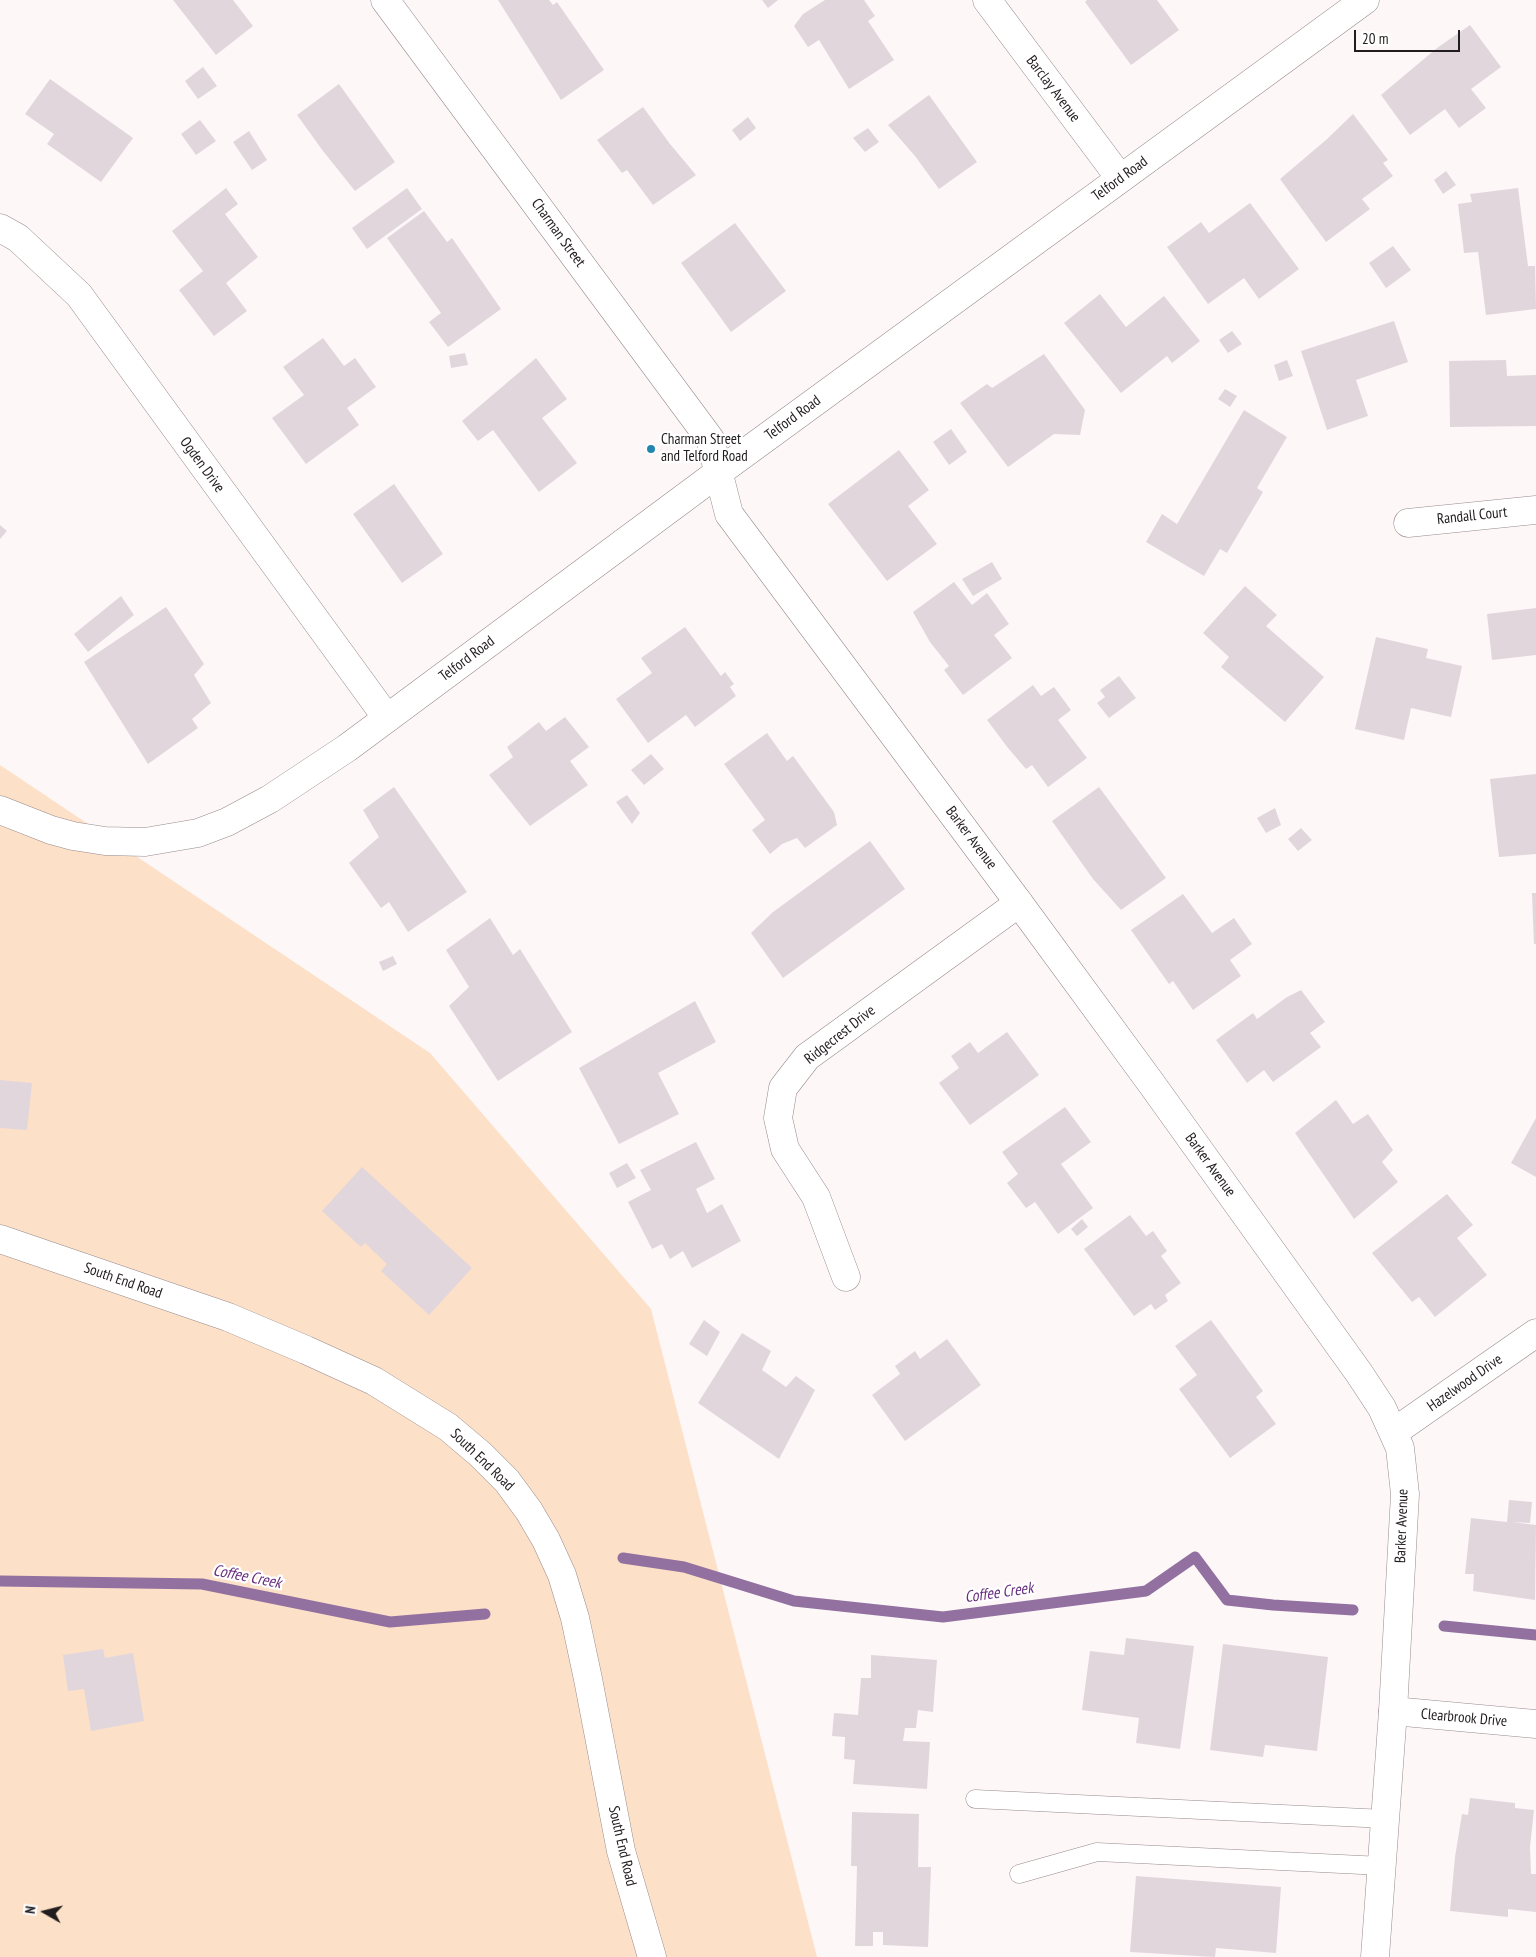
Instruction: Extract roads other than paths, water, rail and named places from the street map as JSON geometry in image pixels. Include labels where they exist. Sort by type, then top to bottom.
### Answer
[{"type":"street","name":"Charman Street","points":[[385,0],[710,439],[719,472]]},
{"type":"street","name":"Barclay Avenue","points":[[987,0],[1120,178]]},
{"type":"street","name":"Telford Road","points":[[0,810],[51,830],[81,837],[127,843],[183,837],[227,822],[270,799],[305,777],[387,718],[719,472],[1365,0]]},
{"type":"street","name":"Ogden Drive","points":[[0,228],[18,238],[78,296],[387,718]]},
{"type":"street","name":"Barker Avenue","points":[[719,472],[730,514],[1019,903],[1359,1373],[1382,1408],[1394,1432],[1400,1448],[1405,1494],[1393,1711],[1375,1957]]},
{"type":"street","name":"Randall Court","points":[[1408,523],[1536,510]]},
{"type":"street","name":"Ridgecrest Drive","points":[[846,1277],[816,1198],[786,1149],[778,1118],[783,1088],[807,1057],[1019,903]]},
{"type":"street","name":"South End Road","points":[[0,1239],[228,1317],[374,1380],[448,1427],[480,1454],[507,1481],[542,1533],[562,1575],[575,1618],[588,1679],[620,1851],[652,1957]]},
{"type":"street","name":"Hazelwood Drive","points":[[1394,1432],[1536,1333]]},
{"type":"street","name":"Clearbrook Drive","points":[[1393,1711],[1536,1724]]},
{"type":"lane","points":[[975,1799],[1385,1819]]},
{"type":"lane","points":[[1019,1874],[1096,1852],[1382,1866]]},
{"type":"waterway","name":"Coffee Creek","points":[[623,1558],[684,1567],[794,1601],[943,1617],[1146,1591],[1195,1557],[1227,1600],[1353,1610]]},
{"type":"waterway","name":"Coffee Creek","points":[[0,1581],[202,1584],[390,1622],[485,1614]]},
{"type":"waterway","name":"Coffee Creek","points":[[1444,1626],[1536,1635]]},
{"type":"place","name":"Charman Street and Telford Road","points":[[651,449]]}]
